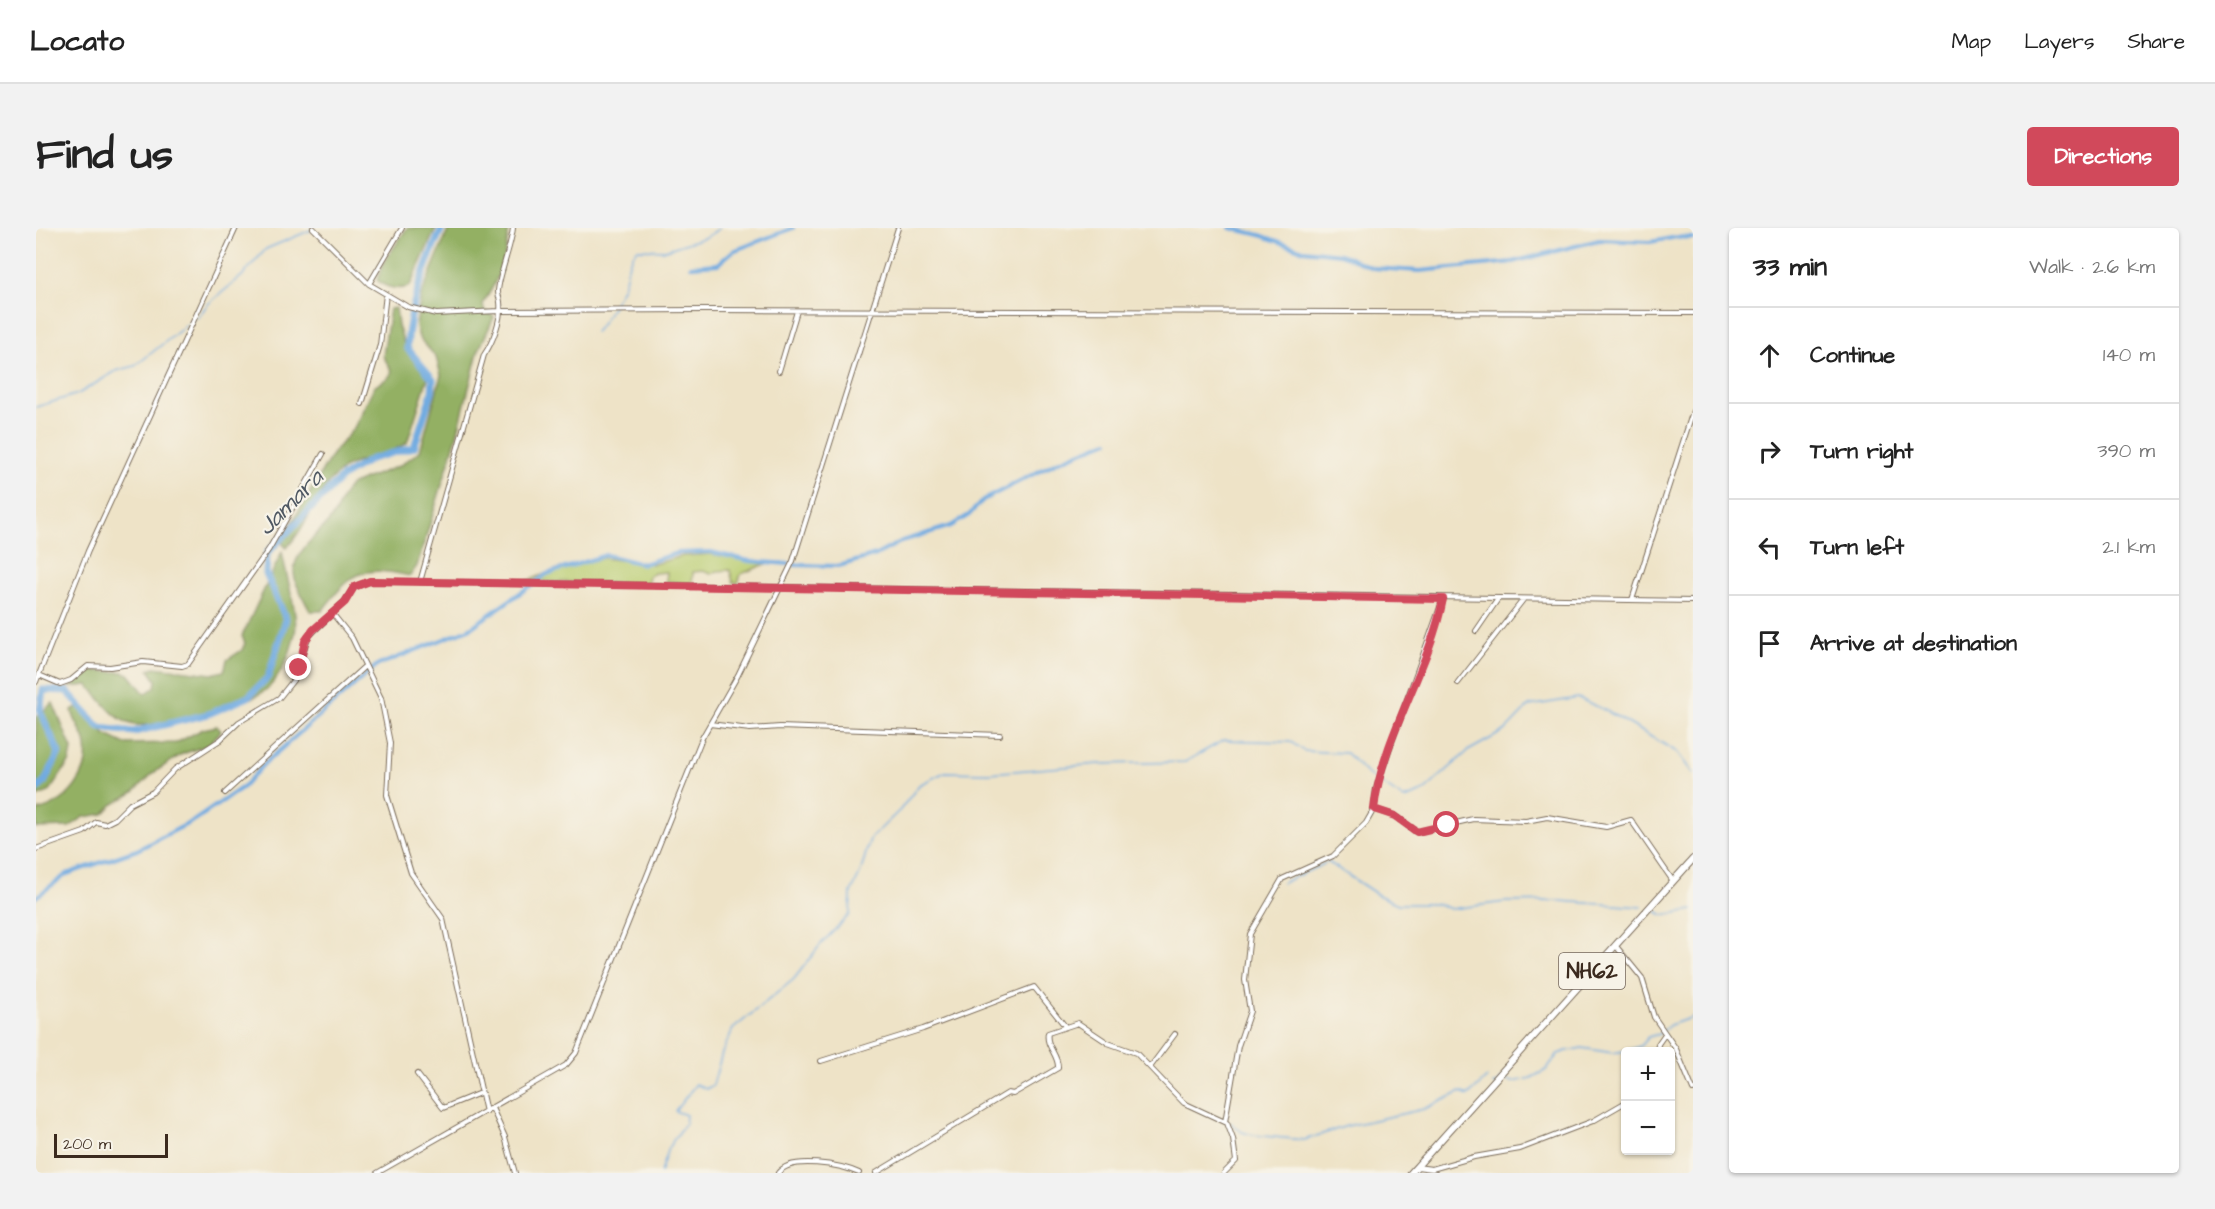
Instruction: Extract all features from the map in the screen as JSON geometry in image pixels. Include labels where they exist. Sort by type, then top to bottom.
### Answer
[{"type":"main road","name":"NH62","points":[[1413,1170],[1693,859]]},
{"type":"street","points":[[36,682],[88,551],[236,228]]},
{"type":"street","points":[[313,228],[369,284],[408,307],[436,314],[499,311],[1693,313]]},
{"type":"street","points":[[369,284],[402,228]]},
{"type":"street","points":[[420,582],[484,355],[490,347],[499,311],[498,292],[511,246],[513,228]]},
{"type":"street","points":[[377,1173],[566,1065],[576,1053],[702,738],[738,675],[793,561],[842,399],[898,228]]},
{"type":"street","points":[[362,404],[380,345],[386,294]]},
{"type":"street","points":[[779,371],[797,311]]},
{"type":"street","points":[[1632,600],[1693,411]]},
{"type":"street","points":[[39,675],[60,684],[71,680],[88,666],[110,667],[143,662],[182,666],[188,664],[269,549],[323,454]]},
{"type":"street","points":[[36,849],[84,832],[96,822],[105,824],[115,819],[130,804],[153,792],[175,769],[220,740],[239,722],[274,702],[295,678],[308,637],[345,602],[354,587],[370,581],[1693,601]]},
{"type":"street","points":[[1225,1122],[1238,1046],[1250,1011],[1245,980],[1250,934],[1282,879],[1333,856],[1353,838],[1374,809],[1376,789],[1443,599]]},
{"type":"street","points":[[1476,631],[1498,599]]},
{"type":"street","points":[[1458,683],[1523,599]]},
{"type":"street","points":[[332,613],[348,632],[380,693],[390,743],[387,795],[411,873],[443,919],[486,1112]]},
{"type":"street","points":[[225,793],[365,666]]},
{"type":"street","points":[[710,724],[750,729],[780,727],[1000,735]]},
{"type":"street","points":[[1374,809],[1395,816],[1417,832],[1473,819],[1526,821],[1547,817],[1606,827],[1631,820],[1673,881]]},
{"type":"street","points":[[1615,945],[1642,978],[1654,1017],[1676,1049],[1693,1090]]},
{"type":"street","points":[[820,1061],[923,1029],[1034,987],[1065,1026]]},
{"type":"street","points":[[876,1173],[1008,1092],[1013,1094],[1058,1068],[1047,1039],[1048,1033],[1078,1023],[1108,1043],[1136,1053],[1151,1066],[1184,1103],[1225,1122],[1231,1131],[1236,1161],[1224,1173]]},
{"type":"street","points":[[1657,1047],[1664,1032]]},
{"type":"street","points":[[1151,1066],[1175,1034]]},
{"type":"street","points":[[417,1074],[443,1108],[480,1093]]},
{"type":"street","points":[[1413,1170],[1432,1169],[1474,1157],[1520,1149],[1593,1121],[1621,1105]]},
{"type":"street","points":[[492,1108],[505,1137],[515,1173]]},
{"type":"street","points":[[778,1173],[782,1168],[791,1165],[829,1163],[858,1173]]},
{"type":"green space","points":[[407,228],[436,228],[410,286],[388,287],[377,280],[383,264]]},
{"type":"green space","points":[[449,228],[509,228],[501,267],[494,286],[483,303],[484,310],[494,317],[478,352],[456,439],[417,566],[410,576],[379,571],[359,575],[341,588],[322,611],[310,611],[295,581],[294,572],[298,556],[304,547],[331,519],[352,484],[399,466],[420,451],[441,375],[436,357],[419,338],[416,326],[421,296]]},
{"type":"green space","points":[[396,308],[398,326],[404,343],[429,374],[407,443],[386,454],[343,469],[326,487],[301,529],[286,548],[281,541],[333,453],[354,428],[374,387],[389,377],[392,371],[383,356],[390,309]]},
{"type":"green space","points":[[282,552],[293,605],[295,633],[283,668],[270,686],[260,693],[245,701],[206,714],[165,723],[136,725],[115,715],[88,685],[70,687],[92,671],[123,672],[129,674],[145,694],[155,687],[156,680],[149,670],[154,667],[212,674],[224,671],[227,660],[242,650],[245,643],[242,636]]},
{"type":"green space","points":[[711,554],[766,564],[741,574],[738,583],[733,582],[730,570],[711,574],[703,571],[693,572],[692,584],[666,581],[667,572],[649,576],[647,584],[527,581],[558,569],[603,558],[654,564],[683,556]]},
{"type":"green space","points":[[53,703],[72,749],[70,761],[49,792],[36,797],[36,717]]},
{"type":"green space","points":[[77,707],[93,718],[104,734],[125,744],[176,743],[203,729],[217,726],[221,731],[208,745],[182,754],[153,773],[134,792],[112,805],[103,814],[84,817],[69,827],[36,828],[36,811],[47,808],[67,795],[81,776],[85,765],[85,741],[72,710]]},
{"type":"waterway","name":"Jamara","points":[[36,790],[44,783],[59,753],[40,711],[43,690],[67,691],[100,728],[134,732],[208,714],[248,697],[268,677],[286,619],[266,574],[267,553],[342,477],[371,459],[414,447],[432,392],[433,379],[407,348],[408,332],[419,286],[442,228]]},
{"type":"waterway","points":[[595,332],[619,293],[630,261],[638,249],[665,250],[706,237],[720,228]]},
{"type":"waterway","points":[[691,266],[718,264],[733,251],[793,228]]},
{"type":"waterway","points":[[1230,228],[1260,235],[1303,250],[1340,254],[1373,268],[1420,271],[1513,262],[1599,240],[1650,242],[1677,237],[1693,238]]},
{"type":"waterway","points":[[197,318],[208,304],[242,276],[266,249],[311,230]]},
{"type":"waterway","points":[[36,407],[78,394],[116,371],[135,366],[193,320]]},
{"type":"waterway","points":[[794,565],[839,566],[876,555],[902,541],[951,526],[969,515],[983,500],[1057,462],[1108,441]]},
{"type":"waterway","points":[[36,897],[67,874],[137,850],[195,820],[243,787],[264,764],[376,666],[469,629],[547,574],[606,555],[643,564],[677,553],[711,552],[749,561],[789,564]]},
{"type":"waterway","points":[[660,1173],[668,1148],[685,1124],[686,1115],[675,1111],[696,1084],[706,1089],[713,1085],[722,1053],[733,1029],[794,979],[821,944],[850,914],[851,892],[860,874],[870,839],[900,810],[919,785],[945,772],[989,773],[1099,764],[1185,762],[1224,740],[1291,742],[1304,751],[1346,753],[1366,773],[1404,799],[1423,792],[1468,751],[1506,730],[1529,706],[1578,698],[1607,711],[1677,752],[1693,774]]},
{"type":"waterway","points":[[1282,883],[1328,862],[1378,895],[1398,904],[1438,904],[1451,909],[1505,902],[1560,901],[1642,907]]},
{"type":"waterway","points":[[1655,910],[1663,915],[1693,910]]},
{"type":"waterway","points":[[1493,1084],[1496,1085],[1501,1079],[1513,1082],[1531,1078],[1546,1070],[1558,1054],[1567,1051],[1582,1048],[1613,1053],[1630,1050],[1640,1046],[1648,1037],[1659,1034],[1670,1025],[1693,1017]]},
{"type":"waterway","points":[[1231,1123],[1242,1132],[1253,1135],[1304,1140],[1347,1126],[1424,1109],[1461,1092],[1468,1096],[1487,1078]]},
{"type":"route","points":[[299,668],[305,641],[313,630],[345,602],[354,587],[370,581],[1443,599],[1435,628],[1376,789],[1374,809],[1395,816],[1412,831],[1428,831],[1447,825]]}]
